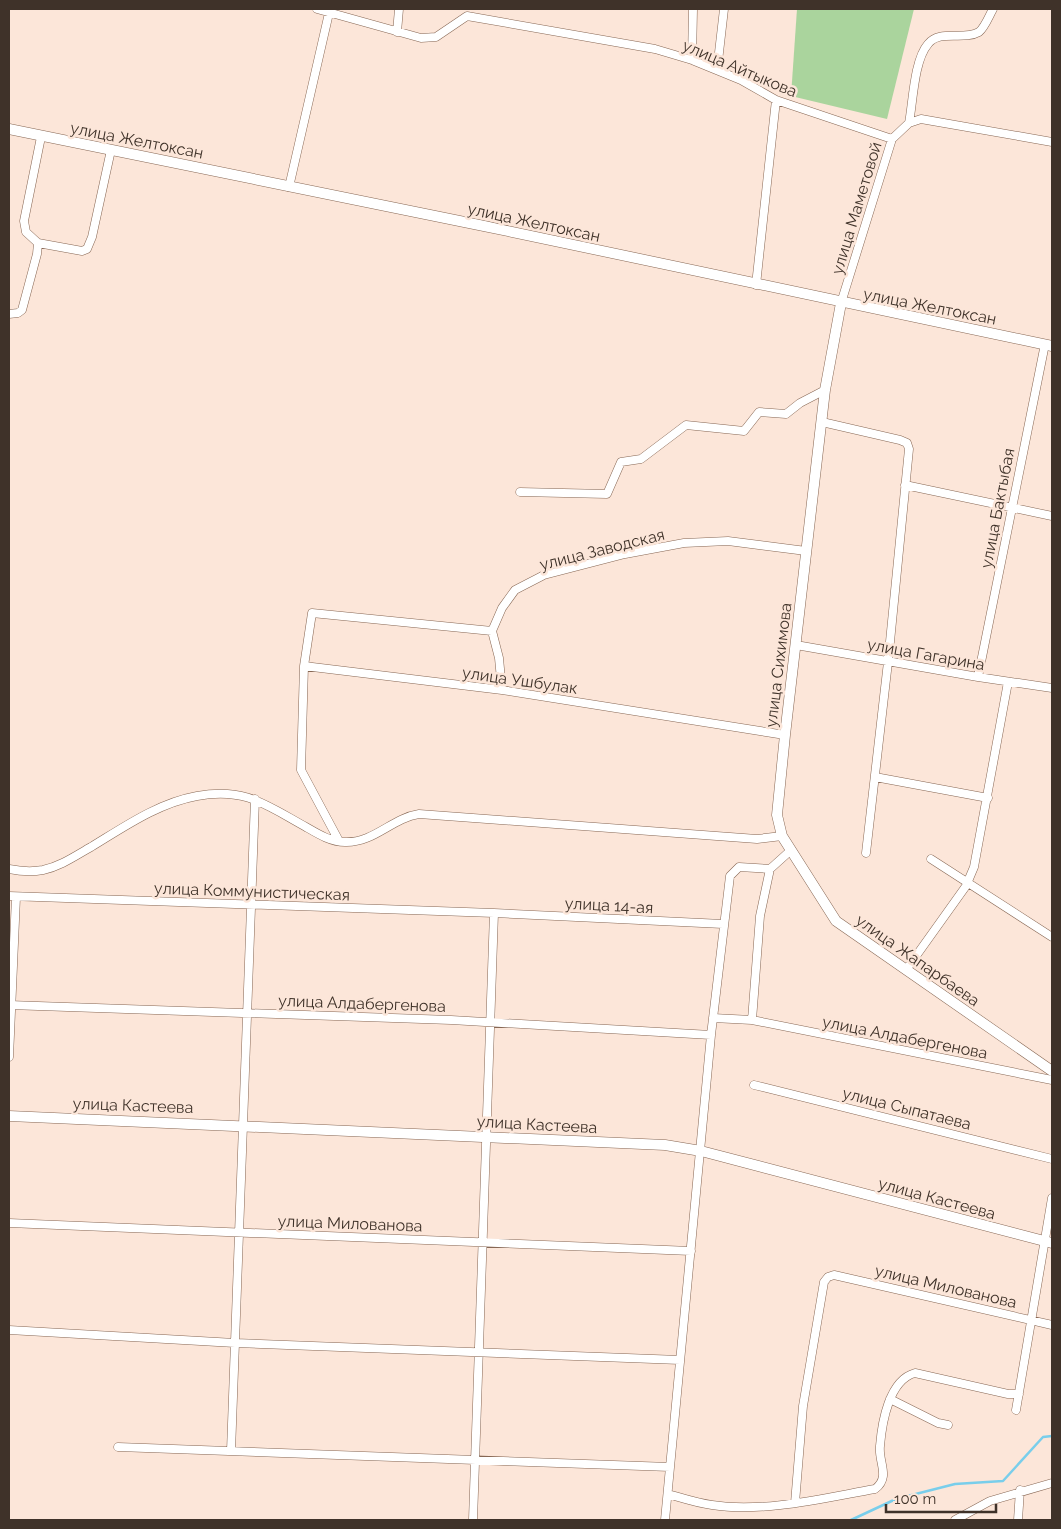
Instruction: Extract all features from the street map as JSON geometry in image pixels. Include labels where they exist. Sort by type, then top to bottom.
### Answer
[{"type":"street","name":"улица Айтыкова","points":[[317,9],[421,38],[436,37],[467,16],[655,49],[692,60],[741,80],[776,100],[892,138]]},
{"type":"street","points":[[397,32],[399,9]]},
{"type":"street","points":[[692,60],[693,9]]},
{"type":"street","points":[[717,70],[724,9]]},
{"type":"street","points":[[993,9],[979,32],[971,35],[935,37],[926,45],[920,62],[909,123],[921,119],[1052,142]]},
{"type":"street","points":[[289,186],[329,13]]},
{"type":"street","points":[[756,285],[776,100]]},
{"type":"street","name":"улица Маметовой","points":[[841,303],[892,138],[909,123]]},
{"type":"street","name":"улица Желтоксан","points":[[9,129],[1049,345]]},
{"type":"street","points":[[41,137],[24,221],[26,232],[38,243],[82,250],[87,249],[92,237],[111,150]]},
{"type":"street","points":[[9,314],[18,314],[22,310],[37,254],[38,243]]},
{"type":"street","name":"улица Сихимова","points":[[790,851],[782,836],[777,815],[825,390],[841,303]]},
{"type":"street","name":"улица Бактыбая","points":[[978,677],[1011,507],[1049,345]]},
{"type":"street","points":[[520,492],[607,494],[621,462],[641,459],[686,426],[744,431],[758,412],[786,414],[800,403],[825,390]]},
{"type":"street","points":[[822,422],[900,440],[907,443],[909,450],[888,662],[866,853]]},
{"type":"street","points":[[905,485],[1052,516]]},
{"type":"street","name":"улица Заводская","points":[[492,631],[502,608],[515,590],[544,576],[625,554],[684,543],[728,541],[806,551]]},
{"type":"street","points":[[339,841],[301,770],[304,666],[312,613],[492,631],[499,658],[502,690]]},
{"type":"street","name":"улица Гагарина","points":[[796,645],[888,662],[1052,688]]},
{"type":"street","name":"улица Ушбулак","points":[[304,666],[502,690],[785,735]]},
{"type":"street","points":[[906,970],[967,883],[974,867],[1008,682]]},
{"type":"street","points":[[875,777],[988,798]]},
{"type":"street","points":[[9,870],[42,870],[60,865],[138,818],[196,796],[228,793],[255,798],[321,835],[339,841],[365,840],[407,817],[419,814],[757,839],[782,836]]},
{"type":"street","points":[[231,1451],[242,1124],[253,905],[255,798]]},
{"type":"street","points":[[752,1020],[760,916],[770,870],[790,851]]},
{"type":"street","name":"улица Жапарбаева","points":[[790,851],[836,921],[1052,1072]]},
{"type":"street","points":[[931,859],[1052,937]]},
{"type":"street","points":[[665,1520],[711,1036],[730,876],[739,867],[770,870]]},
{"type":"street","points":[[9,1057],[12,896]]},
{"type":"street","name":"улица Коммунистическая","points":[[12,896],[494,913]]},
{"type":"street","points":[[473,1520],[494,913]]},
{"type":"street","name":"улица 14-ая","points":[[494,913],[724,924]]},
{"type":"street","name":"улица Алдабергенова","points":[[10,1005],[490,1022],[711,1036]]},
{"type":"street","name":"улица Алдабергенова","points":[[713,1018],[752,1020],[1052,1080]]},
{"type":"street","name":"улица Сыпатаева","points":[[754,1085],[1052,1159]]},
{"type":"street","name":"улица Кастеева","points":[[9,1116],[242,1124],[665,1145],[701,1151],[1048,1242]]},
{"type":"street","points":[[1016,1410],[1048,1242],[1052,1198]]},
{"type":"street","name":"улица Милованова","points":[[9,1223],[691,1251]]},
{"type":"street","name":"улица Милованова","points":[[795,1503],[803,1406],[824,1282],[828,1277],[834,1275],[1052,1325]]},
{"type":"street","points":[[9,1330],[235,1343],[680,1360]]},
{"type":"street","points":[[668,1494],[698,1502],[730,1507],[795,1503],[876,1489],[884,1478],[879,1447],[890,1399],[896,1386],[905,1376],[915,1373],[1008,1394],[1019,1394]]},
{"type":"street","points":[[890,1399],[938,1427],[948,1425]]},
{"type":"street","points":[[118,1447],[670,1467]]},
{"type":"street","points":[[955,1520],[990,1501],[1020,1490],[1052,1483]]},
{"type":"street","points":[[1018,1520],[1020,1490]]},
{"type":"green space","points":[[797,9],[914,9],[887,119],[791,96]]},
{"type":"waterway","points":[[851,1520],[896,1499],[955,1484],[1003,1481],[1043,1437],[1052,1436]]}]
